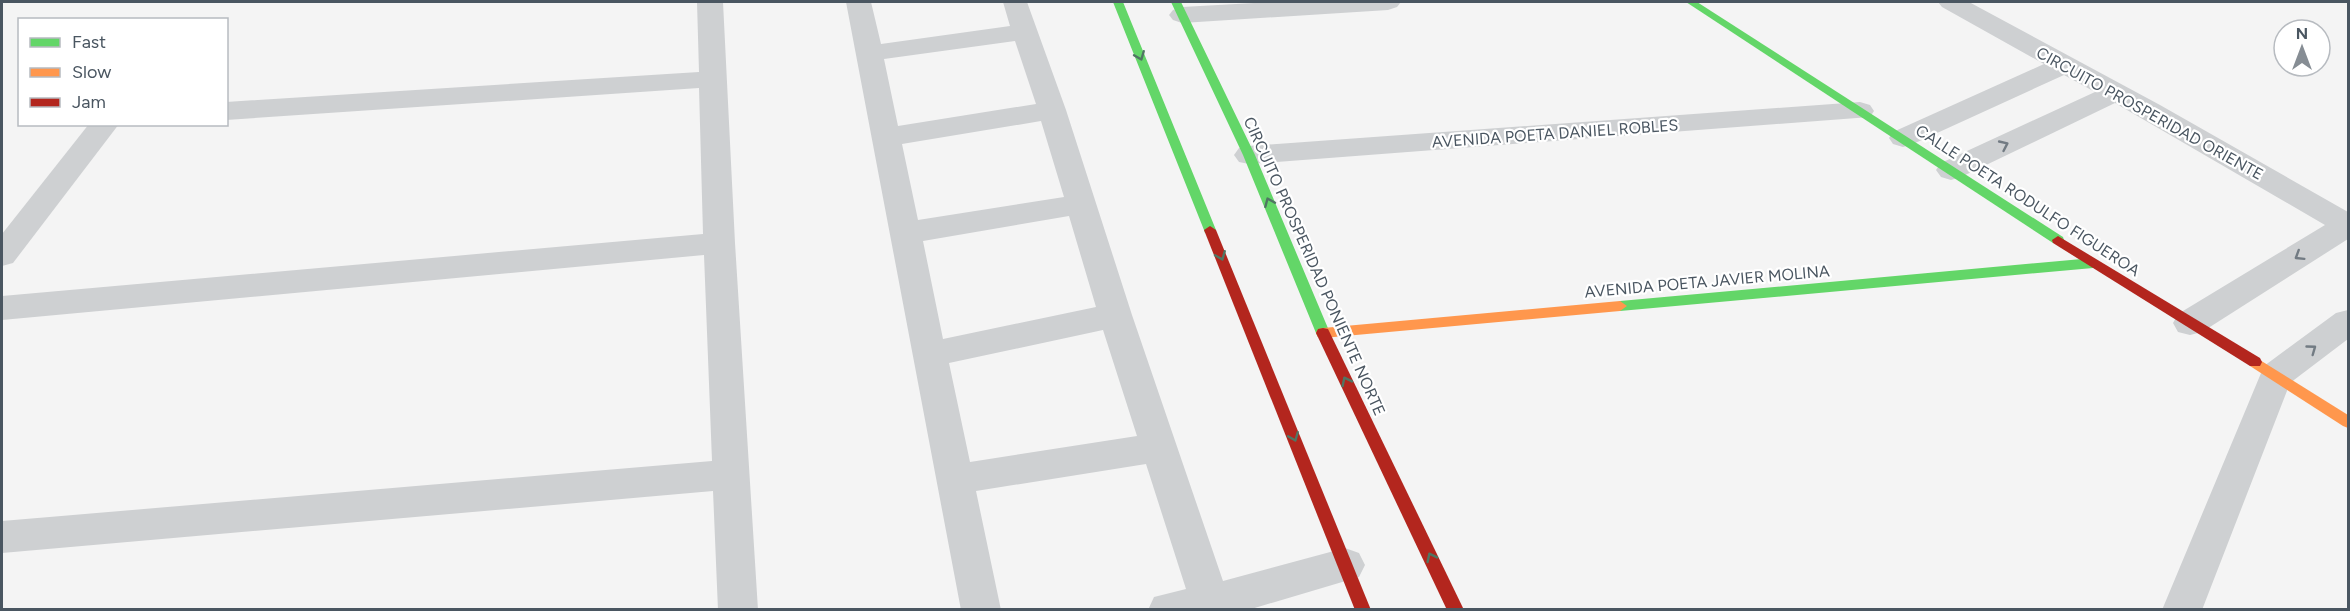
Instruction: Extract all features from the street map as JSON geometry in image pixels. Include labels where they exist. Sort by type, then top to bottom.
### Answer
[{"type":"street","points":[[710,2],[719,243],[738,609]]},
{"type":"street","points":[[860,2],[981,609]]},
{"type":"street","points":[[1118,2],[1364,609]]},
{"type":"street","points":[[1179,8],[1388,2]]},
{"type":"street","name":"CALLE POETA RODULFO FIGUEROA","points":[[1691,2],[1904,138],[2093,263],[2349,422]]},
{"type":"street","name":"CIRCUITO PROSPERIDAD ORIENTE","points":[[1951,2],[2150,111],[2349,225]]},
{"type":"street","name":"CIRCUITO PROSPERIDAD PONIENTE NORTE","points":[[1179,8],[1249,155],[1323,333],[1456,609]]},
{"type":"street","points":[[870,53],[1019,17],[1052,110],[1115,315],[1211,606]]},
{"type":"street","points":[[1904,138],[2063,65]]},
{"type":"street","points":[[228,111],[713,79]]},
{"type":"street","points":[[1952,170],[2115,93]]},
{"type":"street","points":[[886,137],[1052,110]]},
{"type":"street","name":"AVENIDA POETA DANIEL ROBLES","points":[[1249,155],[1860,111]]},
{"type":"street","points":[[2,255],[103,126]]},
{"type":"street","points":[[906,233],[1082,204]]},
{"type":"street","points":[[2190,323],[2349,225]]},
{"type":"street","points":[[2,308],[719,243]]},
{"type":"street","name":"AVENIDA POETA JAVIER MOLINA","points":[[1323,333],[2093,263]]},
{"type":"street","points":[[931,354],[1115,315]]},
{"type":"street","points":[[2182,609],[2276,375],[2349,322]]},
{"type":"street","points":[[956,479],[1159,447]]},
{"type":"street","points":[[2,537],[732,474]]},
{"type":"street","points":[[1168,609],[1211,606],[1345,565]]},
{"type":"traffic: fast","points":[[1118,2],[1210,230]]},
{"type":"traffic: fast","points":[[1176,2],[1249,155],[1323,333]]},
{"type":"traffic: fast","points":[[1691,2],[2058,240]]},
{"type":"traffic: fast","points":[[1620,306],[2093,263]]},
{"type":"traffic: slow","points":[[1323,333],[1620,306]]},
{"type":"traffic: slow","points":[[2255,362],[2348,422]]},
{"type":"traffic: jam","points":[[1210,230],[1363,610]]},
{"type":"traffic: jam","points":[[2058,240],[2255,362]]},
{"type":"traffic: jam","points":[[1323,333],[1456,610]]}]
